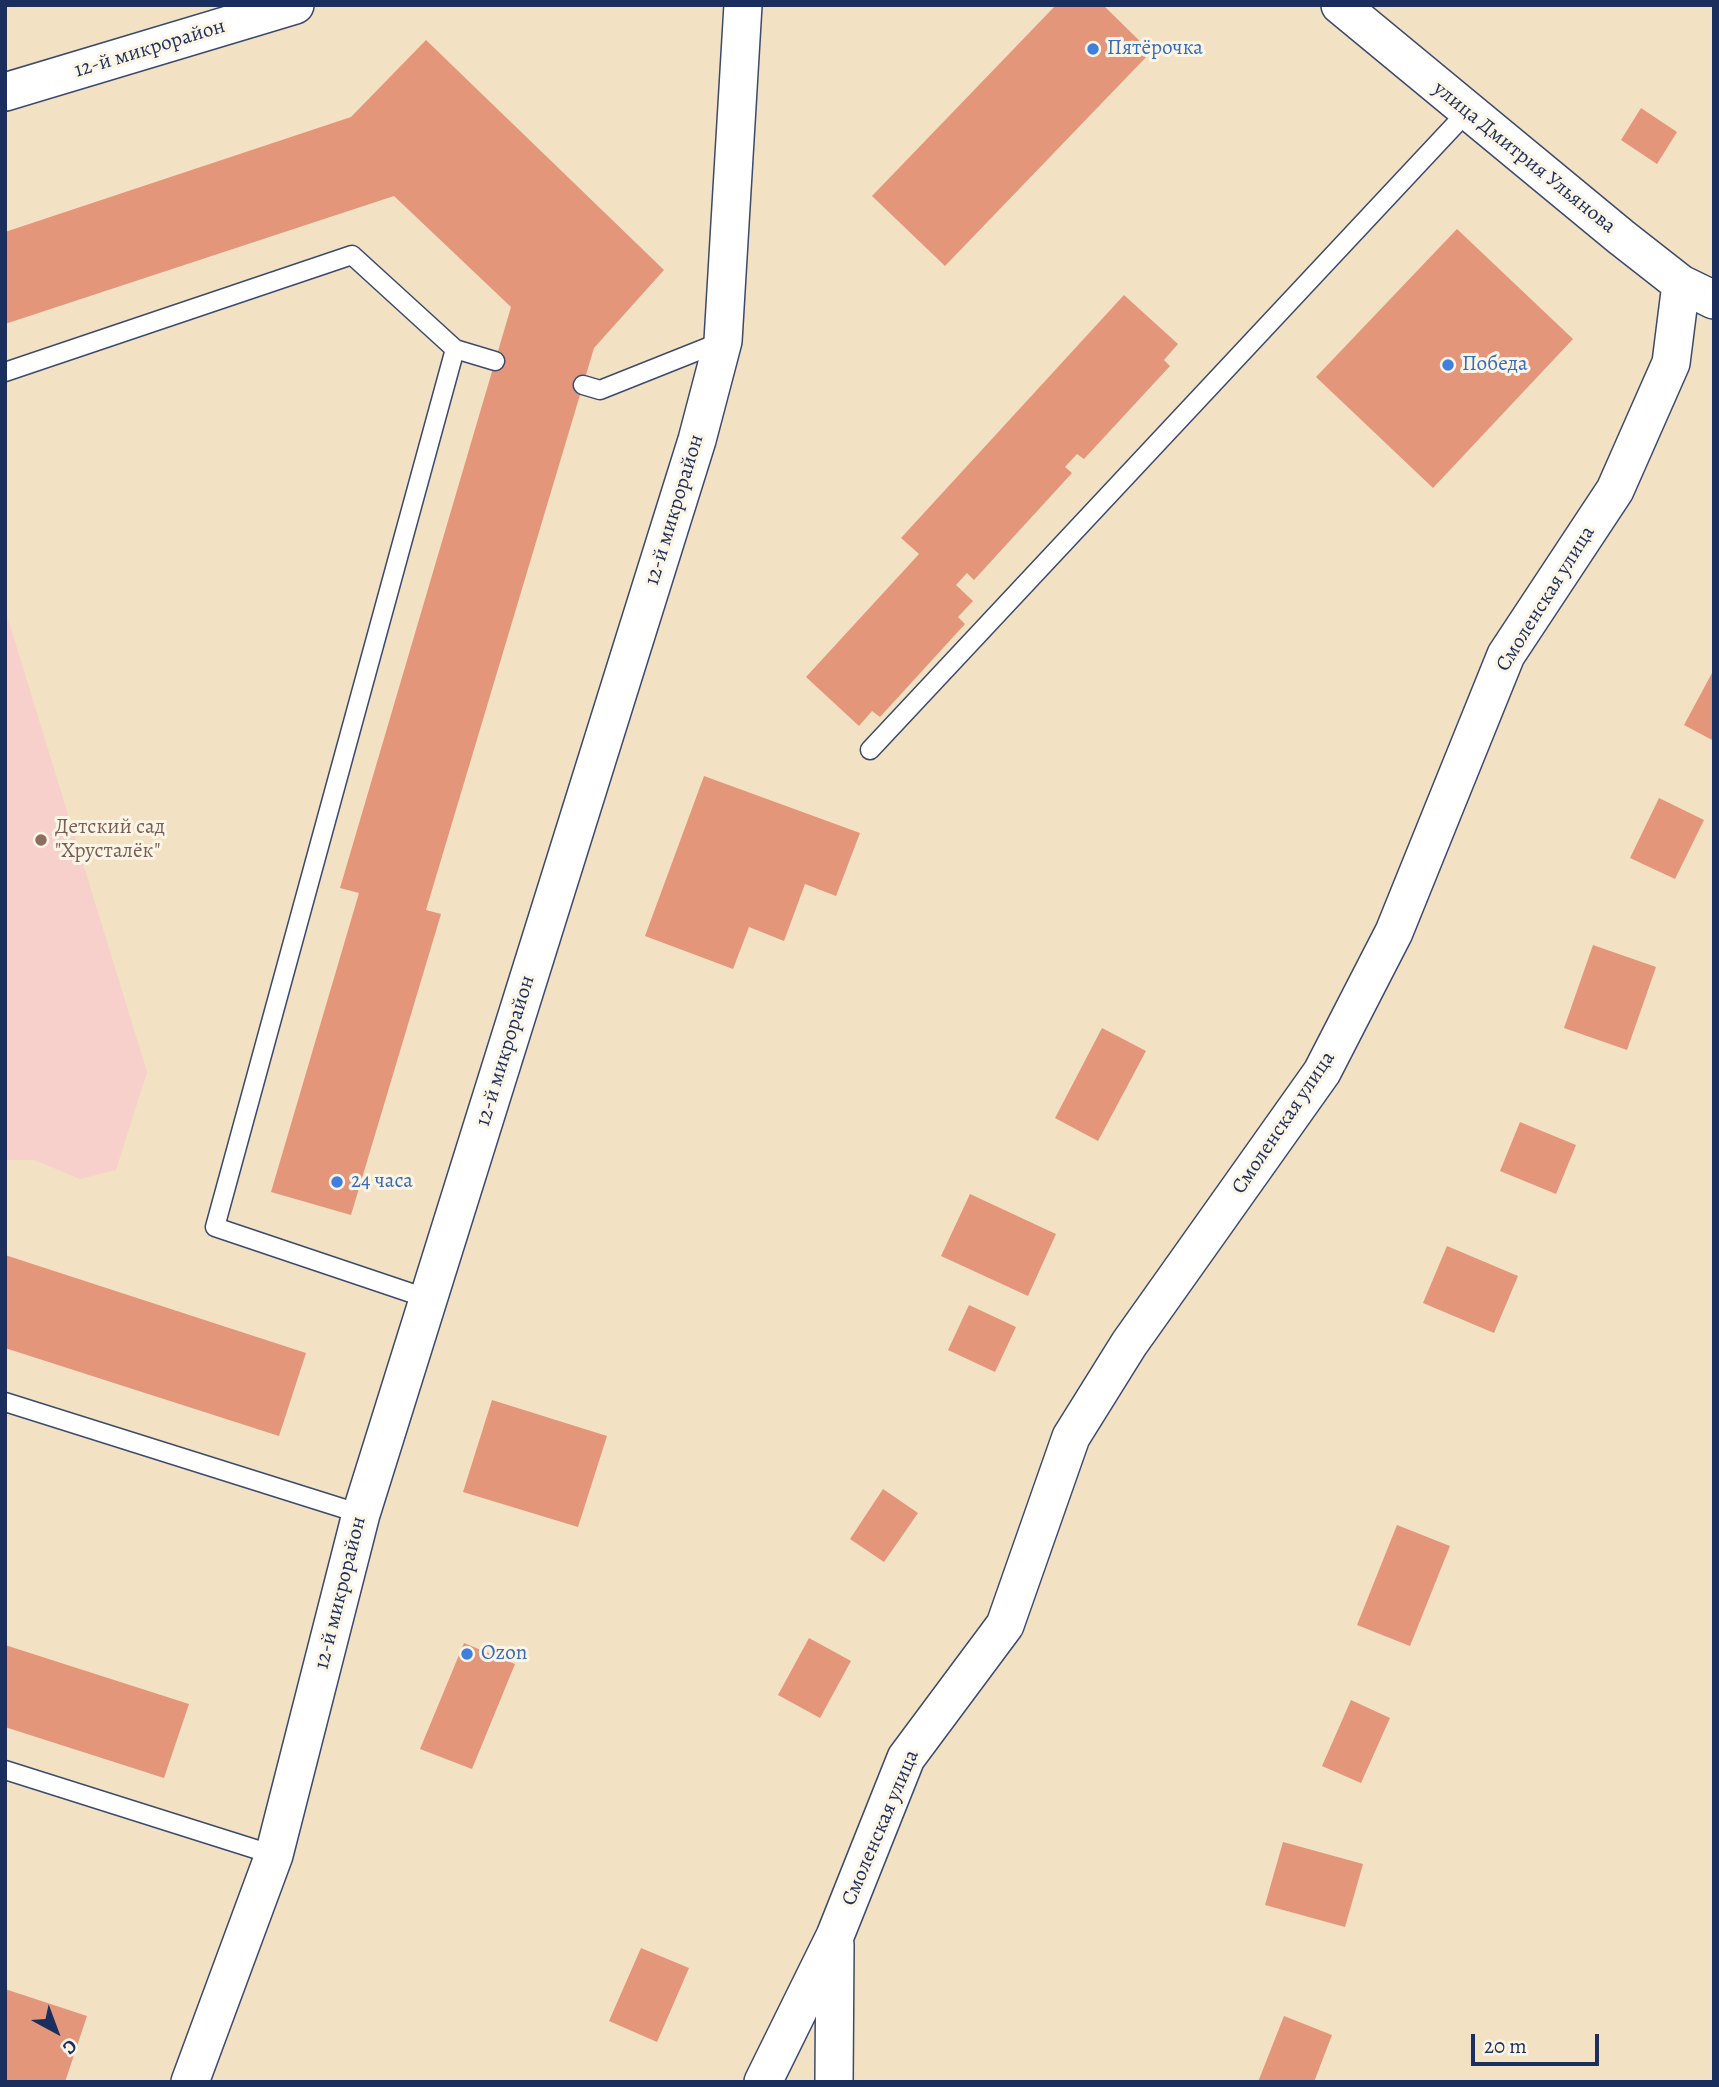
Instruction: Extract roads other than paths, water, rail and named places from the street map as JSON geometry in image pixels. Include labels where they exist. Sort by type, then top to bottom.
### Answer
[{"type":"street","name":"12-й микрорайон","points":[[5,92],[295,5]]},
{"type":"street","name":"12-й микрорайон","points":[[191,2082],[274,1855],[361,1514],[697,440],[723,341],[743,5]]},
{"type":"street","name":"улица Дмитрия Ульянова","points":[[1340,5],[1467,112],[1681,284],[1714,300]]},
{"type":"street","name":"Смоленская улица","points":[[763,2082],[835,1936],[906,1758],[1005,1625],[1071,1437],[1129,1344],[1328,1061],[1394,932],[1506,655],[1615,490],[1671,363],[1681,284]]},
{"type":"street","name":"Смоленская улица","points":[[834,2082],[835,1936]]},
{"type":"lane","points":[[870,750],[1467,112]]},
{"type":"lane","points":[[5,372],[352,256],[455,349],[495,360]]},
{"type":"lane","points":[[583,385],[600,390],[723,341]]},
{"type":"lane","points":[[429,1299],[215,1227],[455,349]]},
{"type":"lane","points":[[5,1402],[361,1514]]},
{"type":"lane","points":[[5,1770],[274,1855]]},
{"type":"place","name":"Пятёрочка","points":[[1093,49]]},
{"type":"place","name":"Победа","points":[[1448,365]]},
{"type":"place","name":"Детский сад \"Хрусталёк\"","points":[[41,840]]},
{"type":"place","name":"24 часа","points":[[337,1182]]},
{"type":"place","name":"Ozon","points":[[467,1654]]}]
